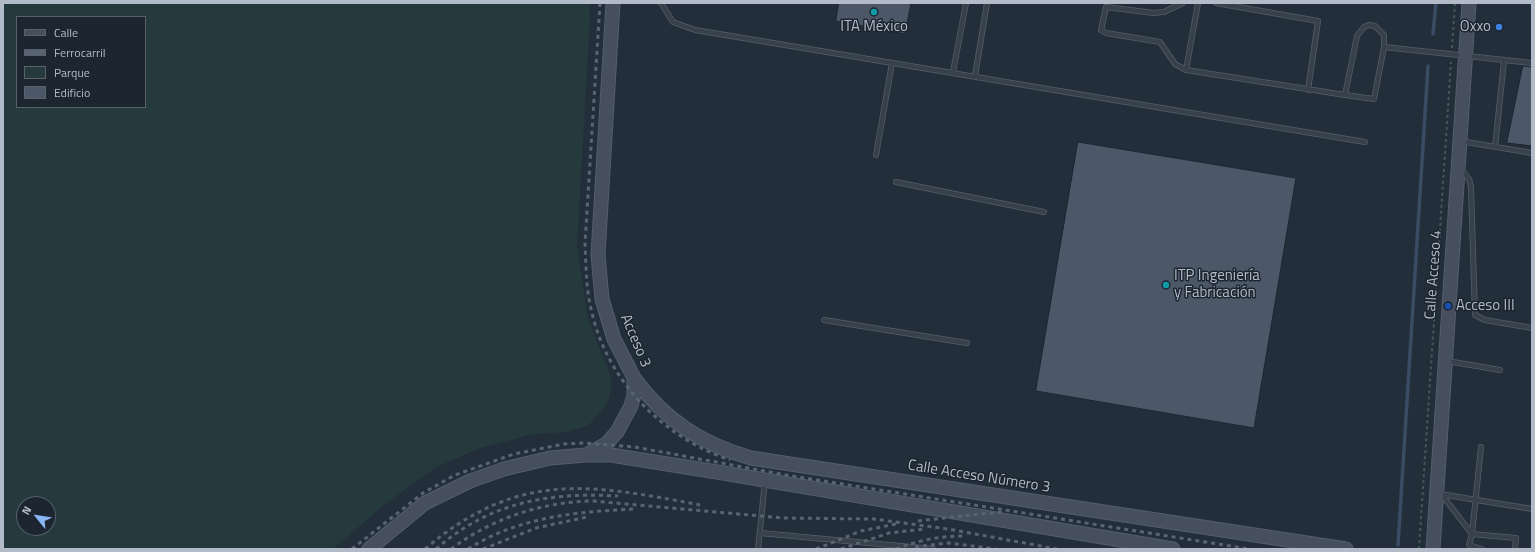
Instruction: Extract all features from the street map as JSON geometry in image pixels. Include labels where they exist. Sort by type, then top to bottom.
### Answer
[{"type":"street","name":"Acceso 3","points":[[369,549],[425,504],[470,481],[504,469],[550,458],[586,455],[606,444],[617,432],[631,406],[634,395],[634,378],[614,339],[602,299],[598,255],[613,3]]},
{"type":"street","name":"Calle Acceso 4","points":[[1433,549],[1439,494],[1445,361],[1469,3]]},
{"type":"street","name":"Calle Acceso Número 3","points":[[634,378],[649,398],[668,416],[693,434],[730,452],[751,458],[1346,549]]},
{"type":"street","points":[[586,455],[611,455],[1173,549]]},
{"type":"lane","points":[[661,3],[673,22],[694,30],[953,72],[1365,142]]},
{"type":"lane","points":[[953,72],[966,3]]},
{"type":"lane","points":[[975,76],[987,3]]},
{"type":"lane","points":[[1184,3],[1164,12],[1154,13],[1106,7],[1101,30],[1106,33],[1160,42],[1175,64],[1186,70],[1308,90],[1374,99],[1384,47],[1384,35],[1375,26],[1364,27],[1360,31],[1345,95]]},
{"type":"lane","points":[[1186,70],[1198,3]]},
{"type":"lane","points":[[1216,3],[1318,21],[1308,90]]},
{"type":"lane","points":[[1384,47],[1451,53],[1504,61],[1532,63]]},
{"type":"lane","points":[[1495,146],[1504,61]]},
{"type":"lane","points":[[876,154],[892,63]]},
{"type":"lane","points":[[1459,140],[1532,153]]},
{"type":"lane","points":[[1457,165],[1469,179],[1471,188],[1475,315],[1485,320],[1532,328]]},
{"type":"lane","points":[[896,182],[1044,212]]},
{"type":"lane","points":[[824,320],[967,343]]},
{"type":"lane","points":[[1445,361],[1500,370]]},
{"type":"lane","points":[[1481,447],[1477,500],[1469,545],[1482,549]]},
{"type":"lane","points":[[758,549],[765,480]]},
{"type":"lane","points":[[1439,494],[1532,509]]},
{"type":"lane","points":[[1439,494],[1472,534],[1516,538],[1515,549]]},
{"type":"lane","points":[[760,533],[933,549]]},
{"type":"path","points":[[1419,549],[1455,3]]},
{"type":"green space","points":[[3,3],[589,3],[590,18],[577,246],[588,319],[611,377],[611,390],[608,402],[589,425],[567,432],[534,434],[480,448],[435,468],[384,505],[333,549],[3,549]]},
{"type":"building","name":"ITA México","points":[[839,3],[911,3],[905,34],[836,21]]},
{"type":"building","points":[[1523,66],[1532,67],[1532,146],[1507,143]]},
{"type":"building","name":"ITP Ingeniería y Fabricación","points":[[1078,142],[1296,178],[1254,428],[1036,391]]},
{"type":"waterway","points":[[1433,34],[1436,3]]},
{"type":"waterway","points":[[1398,545],[1428,66]]},
{"type":"railway","points":[[600,3],[585,243],[587,287],[592,313],[600,338],[611,362],[625,384],[642,404],[662,422],[683,437],[706,450],[730,460]]},
{"type":"railway","points":[[352,549],[423,493],[455,475],[514,454],[564,444],[585,443],[635,447],[786,475],[1249,549]]},
{"type":"railway","points":[[425,549],[459,524],[492,506],[524,495],[556,490],[589,489],[624,492],[700,505]]},
{"type":"railway","points":[[436,549],[456,533],[478,520],[521,503],[568,496],[618,496]]},
{"type":"railway","points":[[451,549],[467,538],[501,520],[518,514],[536,508],[574,502],[593,501],[783,518],[874,519],[948,529],[1057,549]]},
{"type":"railway","points":[[468,549],[487,538],[527,523],[548,518],[590,512],[633,509]]},
{"type":"railway","points":[[918,521],[1005,512]]},
{"type":"railway","points":[[483,549],[536,528],[587,517]]},
{"type":"railway","points":[[816,549],[861,531],[896,524]]},
{"type":"railway","points":[[841,549],[889,533],[924,529]]},
{"type":"railway","points":[[896,549],[930,539],[964,536]]},
{"type":"railway","points":[[915,547],[948,543],[996,549]]},
{"type":"place","name":"ITA México","points":[[874,12]]},
{"type":"place","name":"Oxxo","points":[[1499,27]]},
{"type":"place","name":"ITP Ingeniería y Fabricación","points":[[1166,285]]},
{"type":"place","name":"Acceso III","points":[[1448,306]]}]
